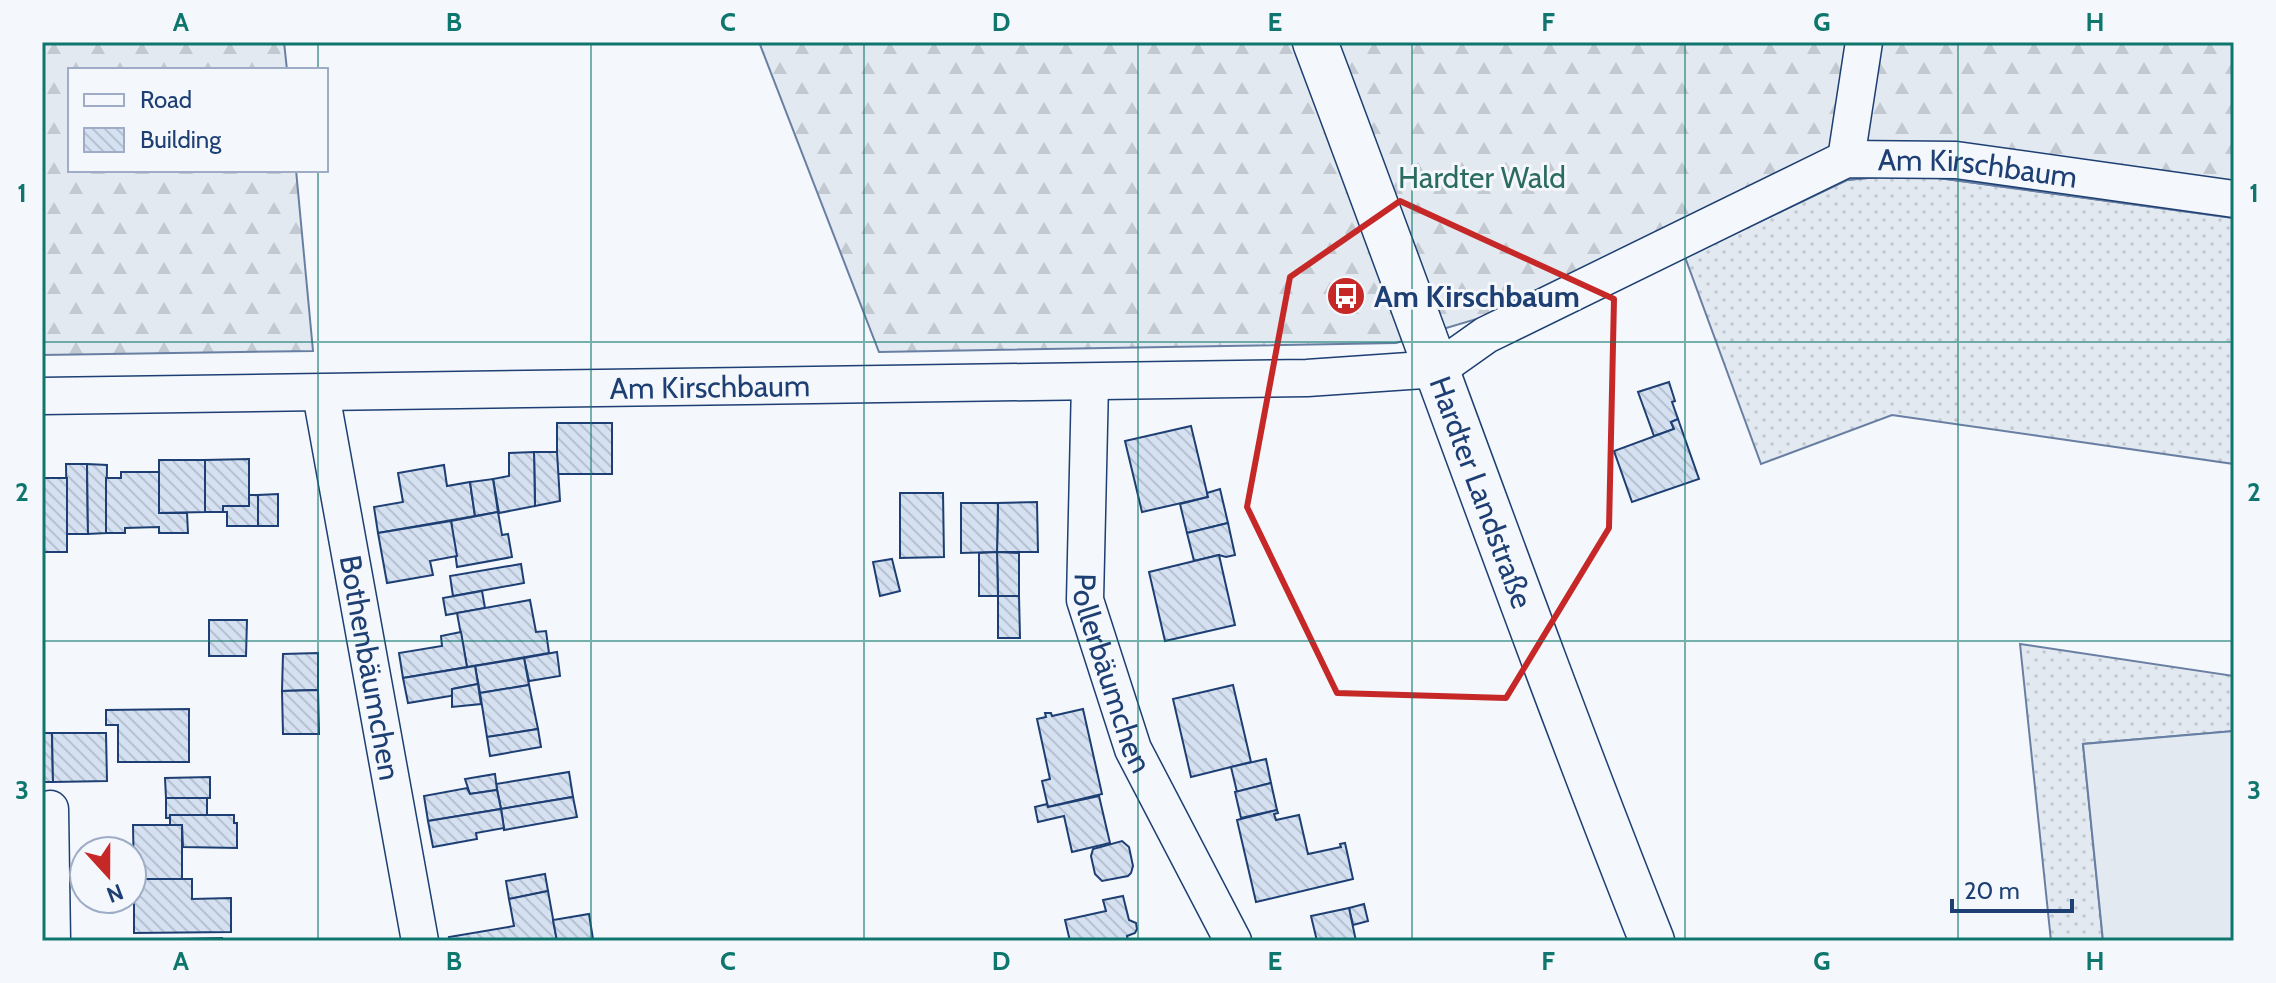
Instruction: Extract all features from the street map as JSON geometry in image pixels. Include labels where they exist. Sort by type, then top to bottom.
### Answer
[{"type":"main road","name":"Hardter Landstraße","points":[[1315,42],[1438,369],[1570,735],[1652,941]]},
{"type":"street","points":[[1846,159],[1864,42]]},
{"type":"street","name":"Am Kirschbaum","points":[[42,396],[1090,383],[1307,378],[1438,369],[1486,335],[1846,159],[1956,160],[2234,199]]},
{"type":"street","name":"Pollerbäumchen","points":[[1090,383],[1085,600],[1133,749],[1233,941]]},
{"type":"street","name":"Bothenbäumchen","points":[[321,394],[420,941]]},
{"type":"street","points":[[50,809],[52,941]]},
{"type":"highlighted area","points":[[1400,201],[1614,299],[1609,528],[1506,698],[1337,693],[1247,507],[1290,277]]},
{"type":"green space","points":[[42,42],[284,42],[287,68],[68,68],[68,172],[296,172],[313,351],[42,355]]},
{"type":"green space","name":"Hardter Wald","points":[[759,42],[2234,42],[2234,218],[1909,174],[1847,180],[1685,257],[1396,343],[879,352]]},
{"type":"green space","points":[[1909,174],[2234,218],[2234,464],[1892,415],[1761,464],[1685,257],[1847,180]]},
{"type":"green space","points":[[2020,644],[2234,676],[2234,731],[2083,744],[2103,941],[2051,941]]},
{"type":"green space","points":[[2234,731],[2234,941],[2103,941],[2083,744]]},
{"type":"building","points":[[1669,382],[1678,419],[1671,422],[1674,429],[1654,436],[1638,392]]},
{"type":"building","points":[[1678,419],[1699,479],[1632,502],[1614,451],[1674,429],[1671,422]]},
{"type":"building","points":[[557,423],[612,423],[612,474],[557,474]]},
{"type":"building","points":[[1191,426],[1208,497],[1142,512],[1125,441]]},
{"type":"building","points":[[534,452],[557,452],[560,501],[535,506]]},
{"type":"building","points":[[534,452],[535,506],[499,513],[493,479],[509,476],[509,453]]},
{"type":"building","points":[[249,459],[249,506],[223,506],[223,512],[205,512],[205,460]]},
{"type":"building","points":[[159,460],[205,460],[205,512],[159,513]]},
{"type":"building","points":[[66,464],[87,464],[88,534],[67,534]]},
{"type":"building","points":[[87,464],[107,465],[106,533],[88,534]]},
{"type":"building","points":[[444,465],[447,486],[470,482],[475,516],[378,533],[374,507],[403,502],[398,473]]},
{"type":"building","points":[[121,472],[159,472],[159,513],[187,513],[188,533],[159,533],[159,527],[125,528],[125,533],[106,533],[106,478],[121,478]]},
{"type":"building","points":[[43,478],[67,478],[67,552],[42,552]]},
{"type":"building","points":[[493,479],[498,512],[475,516],[470,482]]},
{"type":"building","points":[[1220,489],[1228,523],[1187,533],[1180,504],[1208,497],[1207,493]]},
{"type":"building","points":[[900,493],[943,493],[944,557],[900,558]]},
{"type":"building","points":[[278,494],[278,526],[258,526],[258,495]]},
{"type":"building","points":[[249,495],[258,495],[258,526],[227,526],[227,512],[223,512],[223,506],[249,506]]},
{"type":"building","points":[[1037,502],[1038,552],[997,552],[998,503]]},
{"type":"building","points":[[961,503],[998,503],[997,552],[961,553]]},
{"type":"building","points":[[498,512],[502,535],[508,534],[512,557],[457,567],[451,521]]},
{"type":"building","points":[[451,521],[457,556],[430,561],[433,575],[387,583],[378,533]]},
{"type":"building","points":[[1228,523],[1235,555],[1194,561],[1187,533]]},
{"type":"building","points":[[997,552],[1019,553],[1019,596],[998,596]]},
{"type":"building","points":[[997,552],[998,596],[979,596],[979,553]]},
{"type":"building","points":[[1219,555],[1235,625],[1165,641],[1149,572]]},
{"type":"building","points":[[892,559],[900,591],[880,596],[873,562]]},
{"type":"building","points":[[521,564],[524,583],[453,596],[450,576]]},
{"type":"building","points":[[482,591],[485,608],[446,615],[443,598]]},
{"type":"building","points":[[998,596],[1019,596],[1020,638],[998,638]]},
{"type":"building","points":[[530,600],[536,632],[546,631],[549,653],[467,667],[457,613]]},
{"type":"building","points":[[209,620],[247,620],[246,656],[209,656]]},
{"type":"building","points":[[461,632],[467,667],[403,678],[399,653],[442,646],[441,636]]},
{"type":"building","points":[[557,652],[560,676],[529,681],[524,658]]},
{"type":"building","points":[[318,653],[318,690],[282,691],[283,654]]},
{"type":"building","points":[[524,658],[529,685],[480,693],[475,666]]},
{"type":"building","points":[[475,666],[478,684],[452,689],[453,695],[450,696],[408,703],[403,678]]},
{"type":"building","points":[[478,684],[481,704],[452,707],[452,689]]},
{"type":"building","points":[[529,685],[538,729],[487,737],[480,693]]},
{"type":"building","points":[[1233,685],[1251,762],[1191,777],[1173,699]]},
{"type":"building","points":[[318,690],[319,734],[283,734],[282,691]]},
{"type":"building","points":[[189,709],[189,762],[118,762],[118,725],[106,725],[106,710]]},
{"type":"building","points":[[1083,709],[1102,794],[1048,807],[1042,781],[1050,779],[1037,719],[1046,717],[1045,713],[1052,716]]},
{"type":"building","points":[[538,729],[541,747],[490,756],[487,737]]},
{"type":"building","points":[[42,733],[52,733],[53,782],[42,782]]},
{"type":"building","points":[[52,733],[106,733],[107,781],[53,782]]},
{"type":"building","points":[[1266,759],[1271,783],[1237,792],[1231,767]]},
{"type":"building","points":[[569,772],[573,797],[501,809],[496,784]]},
{"type":"building","points":[[495,774],[497,790],[470,794],[465,779]]},
{"type":"building","points":[[210,777],[210,798],[166,798],[165,778]]},
{"type":"building","points":[[1271,783],[1277,810],[1241,818],[1235,792]]},
{"type":"building","points":[[467,788],[470,794],[497,790],[501,809],[428,821],[424,796]]},
{"type":"building","points":[[1099,796],[1110,843],[1072,852],[1064,816],[1038,822],[1035,807]]},
{"type":"building","points":[[573,797],[577,817],[504,830],[501,809]]},
{"type":"building","points":[[166,798],[207,798],[207,815],[170,815],[166,818]]},
{"type":"building","points":[[501,809],[504,828],[476,833],[477,839],[433,847],[428,821]]},
{"type":"building","points":[[1277,810],[1278,813],[1274,814],[1276,820],[1299,815],[1308,854],[1341,847],[1340,844],[1345,843],[1353,879],[1256,902],[1237,820]]},
{"type":"building","points":[[170,815],[234,815],[237,848],[183,847],[182,825],[170,825]]},
{"type":"building","points":[[133,825],[182,825],[182,879],[148,879],[148,835],[133,835]]},
{"type":"building","points":[[1122,841],[1129,847],[1133,866],[1131,873],[1102,881],[1095,874],[1091,856],[1093,849]]},
{"type":"building","points":[[545,874],[548,891],[509,899],[506,881]]},
{"type":"building","points":[[148,879],[192,879],[192,899],[231,898],[231,932],[134,933],[134,915],[148,915]]},
{"type":"building","points":[[548,891],[557,941],[450,941],[449,937],[514,926],[509,899]]},
{"type":"building","points":[[1123,896],[1129,920],[1136,923],[1137,929],[1127,936],[1128,941],[1070,941],[1065,920],[1106,911],[1103,900]]},
{"type":"building","points":[[1364,904],[1368,921],[1353,925],[1349,908]]},
{"type":"building","points":[[1349,908],[1356,941],[1317,941],[1311,916]]},
{"type":"building","points":[[589,914],[593,939],[557,941],[553,920]]},
{"type":"building","points":[[222,938],[222,941],[178,941],[178,939]]},
{"type":"place","name":"Am Kirschbaum","points":[[1346,296]]}]
